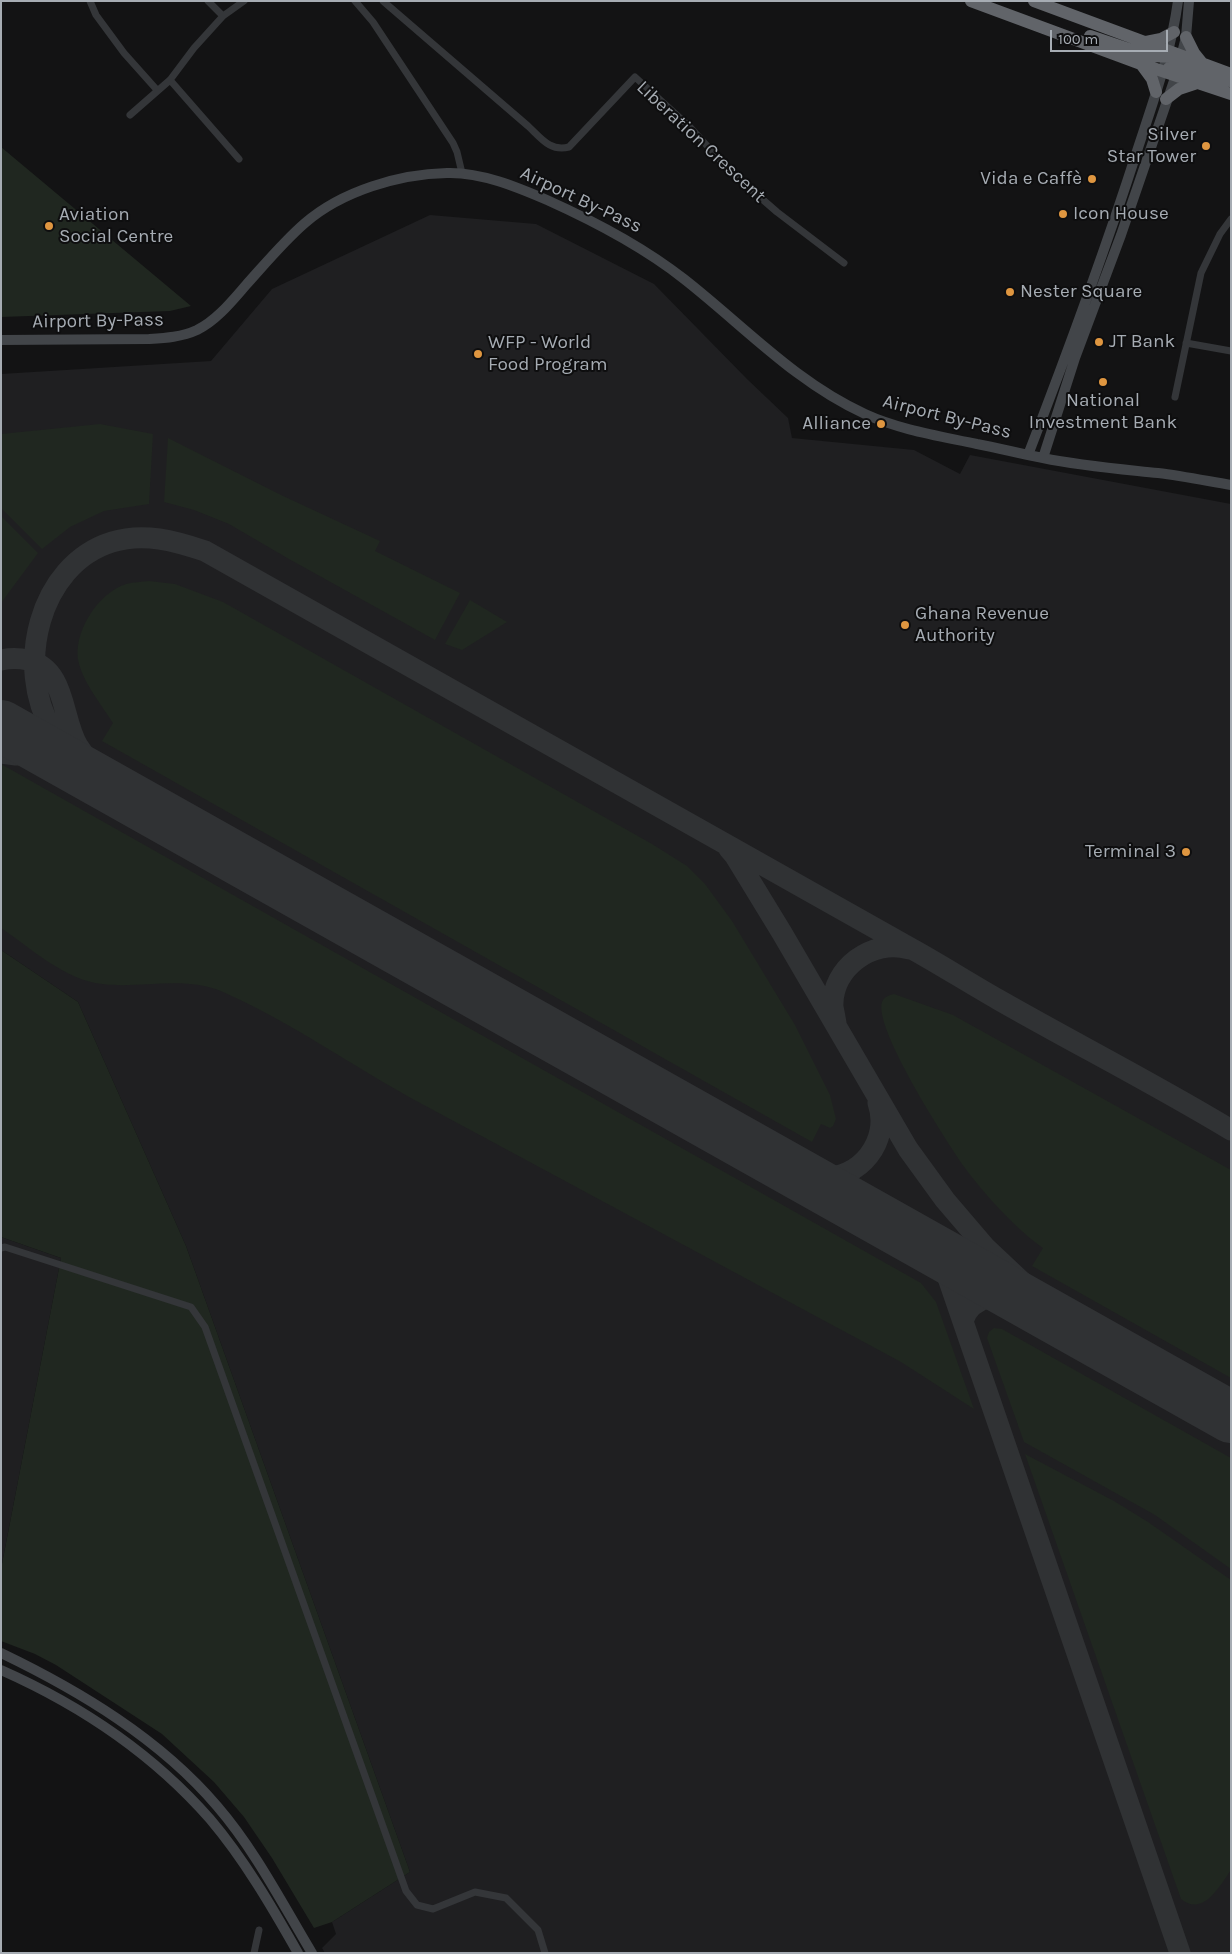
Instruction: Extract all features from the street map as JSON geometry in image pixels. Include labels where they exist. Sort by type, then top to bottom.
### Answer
[{"type":"highway","points":[[972,1],[1163,71],[1178,66],[1204,64]]},
{"type":"highway","points":[[1034,1],[1145,42],[1168,54],[1197,83],[1231,94]]},
{"type":"highway","points":[[1037,26],[1055,26],[1143,54],[1168,54]]},
{"type":"highway","points":[[1145,42],[1180,35],[1204,64],[1231,74]]},
{"type":"highway","points":[[1141,64],[1161,96],[1197,83]]},
{"type":"highway","points":[[1178,66],[1231,82]]},
{"type":"main road","points":[[1028,455],[1161,96],[1178,66],[1180,35],[1178,1]]},
{"type":"main road","points":[[1042,458],[1075,358],[1121,235],[1161,96],[1163,71],[1168,54],[1180,35],[1189,1]]},
{"type":"main road","name":"Airport By-Pass","points":[[1,340],[149,340],[197,330],[229,304],[278,249],[305,223],[327,207],[358,193],[400,180],[431,174],[462,173],[498,182],[535,195],[582,216],[640,247],[686,281],[810,383],[856,409],[888,422],[1042,458],[1231,485]]},
{"type":"main road","points":[[1,1653],[49,1677],[107,1712],[153,1745],[204,1791],[233,1826],[261,1866],[312,1953]]},
{"type":"main road","points":[[1,1670],[41,1688],[105,1726],[160,1769],[211,1821],[233,1849],[298,1953]]},
{"type":"street","points":[[90,1],[96,15],[124,53],[157,90]]},
{"type":"street","points":[[208,1],[223,16]]},
{"type":"street","points":[[130,115],[170,80],[194,48],[223,16],[244,1]]},
{"type":"street","points":[[356,1],[373,22],[453,143],[462,173]]},
{"type":"street","name":"Liberation Crescent","points":[[383,1],[549,146],[560,149],[570,147],[635,78],[690,127],[731,172],[777,212],[844,263]]},
{"type":"street","points":[[170,80],[239,159]]},
{"type":"street","points":[[1175,396],[1201,273],[1220,234],[1231,219]]},
{"type":"street","points":[[1186,343],[1231,351]]},
{"type":"street","points":[[1,1248],[5,1247],[191,1307],[205,1327],[406,1891],[417,1905],[433,1909],[475,1892],[506,1898],[538,1930],[546,1953]]},
{"type":"street","points":[[254,1953],[259,1930]]},
{"type":"shaded area","name":"Aviation Social Centre","points":[[1,147],[191,306],[170,311],[1,317]]},
{"type":"shaded area","points":[[430,215],[536,224],[654,284],[788,418],[792,438],[914,450],[960,474],[970,455],[1231,504],[1231,1953],[325,1953],[322,1948],[336,1934],[332,1922],[410,1872],[186,1246],[78,1002],[1,950],[1,374],[211,361],[272,289]]},
{"type":"shaded area","points":[[100,424],[153,434],[149,504],[104,511],[70,527],[42,549],[1,508],[1,434]]},
{"type":"shaded area","points":[[168,438],[281,495],[380,541],[375,551],[460,593],[435,640],[229,524],[194,510],[164,502]]},
{"type":"shaded area","points":[[1,516],[38,553],[1,603]]},
{"type":"shaded area","points":[[149,581],[175,584],[223,602],[652,844],[687,866],[705,884],[732,921],[795,1025],[830,1095],[836,1119],[833,1126],[830,1128],[821,1124],[812,1142],[102,741],[113,723],[81,671],[78,652],[79,640],[89,616],[106,596],[126,584]]},
{"type":"shaded area","points":[[470,600],[507,622],[462,650],[445,644]]},
{"type":"shaded area","points":[[1,764],[921,1283],[936,1302],[974,1409],[901,1362],[422,1104],[249,1004],[223,992],[194,984],[102,984],[75,977],[49,962],[1,928]]},
{"type":"shaded area","points":[[1,950],[78,1002],[186,1246],[410,1872],[332,1922],[314,1928],[272,1858],[244,1817],[214,1782],[162,1734],[56,1665],[35,1654],[1,1641],[1,1569],[61,1258],[1,1237]]},
{"type":"shaded area","points":[[894,994],[953,1015],[1231,1170],[1231,1378],[1032,1266],[1043,1248],[1001,1211],[965,1168],[929,1112],[900,1060],[882,1016],[883,1000],[887,996]]},
{"type":"shaded area","points":[[1,1237],[61,1258],[1,1569]]},
{"type":"shaded area","points":[[994,1328],[1002,1329],[1231,1458],[1231,1569],[1155,1515],[1024,1442],[987,1338],[989,1332]]},
{"type":"shaded area","points":[[1025,1454],[1114,1501],[1148,1522],[1231,1580],[1231,1870],[1210,1898],[1203,1902],[1189,1904],[1181,1899]]},
{"type":"taxiway","points":[[98,781],[61,745],[41,705],[35,678],[35,649],[40,621],[51,595],[66,572],[87,554],[112,542],[136,538],[159,539],[194,547],[205,551],[923,955],[988,994],[1174,1096],[1231,1130]]},
{"type":"taxiway","points":[[1,660],[14,658],[28,660],[41,665],[50,674],[61,696],[73,735],[85,756],[107,779],[144,804]]},
{"type":"taxiway","points":[[1,753],[30,754],[71,765]]},
{"type":"taxiway","points":[[729,849],[782,933],[908,1149],[945,1200],[986,1248],[1071,1328]]},
{"type":"taxiway","points":[[836,1023],[833,1007],[834,993],[839,980],[847,969],[857,959],[869,952],[895,947],[909,949]]},
{"type":"taxiway","points":[[770,1158],[807,1175],[820,1177],[835,1176],[848,1172],[859,1165],[876,1144],[880,1131],[881,1117],[878,1103]]},
{"type":"taxiway","points":[[921,1243],[936,1258],[948,1278],[1180,1953]]},
{"type":"taxiway","points":[[963,1321],[967,1312],[973,1306],[988,1298],[1006,1297],[1024,1301]]},
{"type":"runway","points":[[1,726],[1231,1417]]},
{"type":"place","name":"Silver Star Tower","points":[[1206,146]]},
{"type":"place","name":"Vida e Caffè","points":[[1092,179]]},
{"type":"place","name":"Icon House","points":[[1063,214]]},
{"type":"place","name":"Aviation Social Centre","points":[[49,226]]},
{"type":"place","name":"Nester Square","points":[[1010,292]]},
{"type":"place","name":"JT Bank","points":[[1099,342]]},
{"type":"place","name":"WFP - World Food Program","points":[[478,354]]},
{"type":"place","name":"National Investment Bank","points":[[1103,382]]},
{"type":"place","name":"Alliance","points":[[881,424]]},
{"type":"place","name":"Ghana Revenue Authority","points":[[905,625]]},
{"type":"place","name":"Terminal 3","points":[[1186,852]]}]
